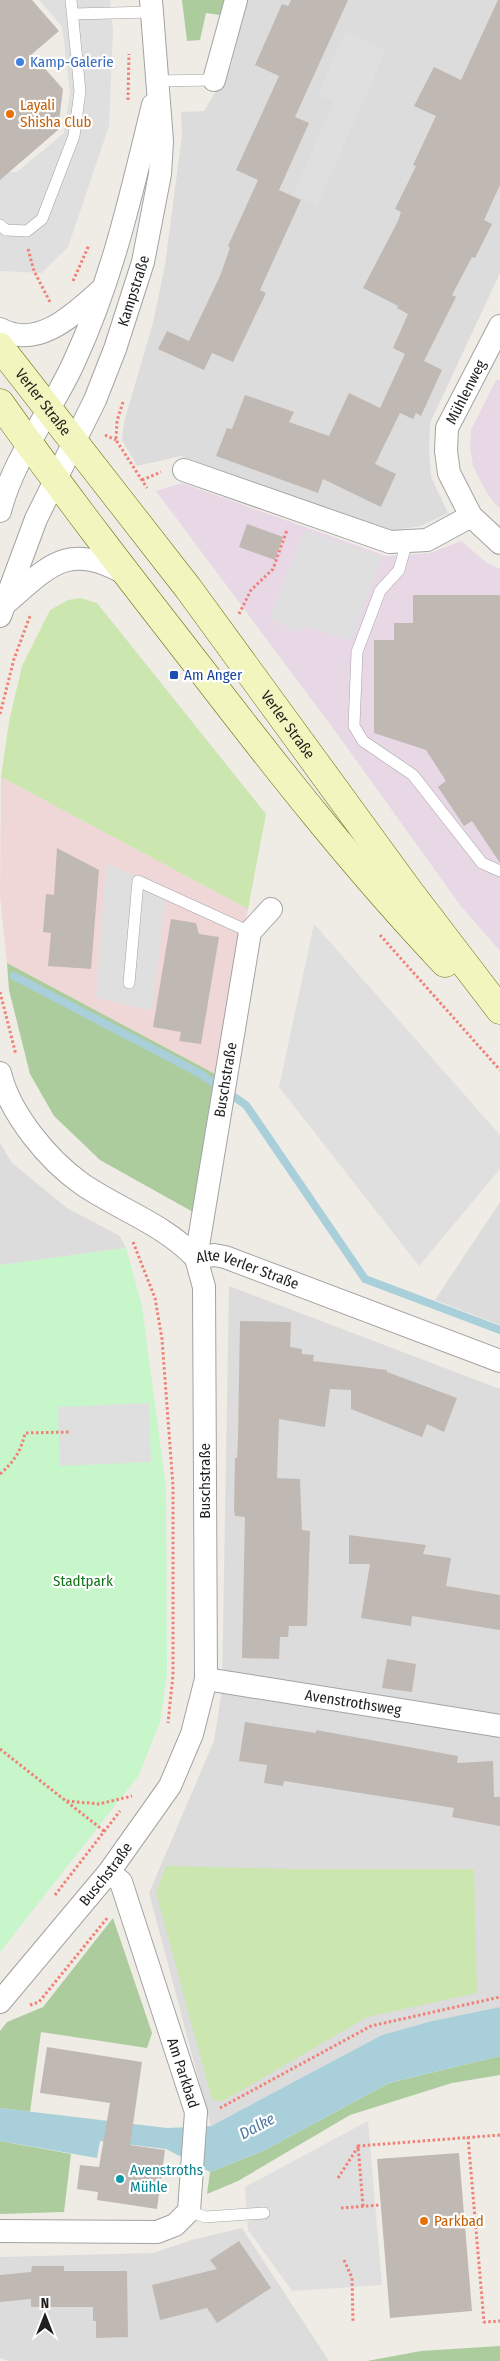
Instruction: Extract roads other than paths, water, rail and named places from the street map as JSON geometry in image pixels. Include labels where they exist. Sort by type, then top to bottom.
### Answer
[{"type":"main road","name":"Verler Straße","points":[[0,346],[188,588],[409,891],[500,1010]]},
{"type":"main road","points":[[0,403],[126,574],[285,779],[371,883],[500,1021]]},
{"type":"street","points":[[214,80],[236,0]]},
{"type":"street","name":"Kampstraße","points":[[55,480],[95,400],[115,349],[142,262],[160,174],[162,141],[152,6]]},
{"type":"street","name":"Kampstraße","points":[[48,408],[74,363],[105,287],[128,212],[157,84]]},
{"type":"street","name":"Kampstraße","points":[[0,328],[9,334],[24,334],[51,329],[66,322],[105,287]]},
{"type":"street","name":"Mühlenweg","points":[[471,516],[449,473],[446,451],[447,428],[500,326]]},
{"type":"street","points":[[0,511],[28,442],[48,408]]},
{"type":"street","points":[[184,470],[390,542],[427,540],[471,516],[500,543]]},
{"type":"street","points":[[3,610],[36,520],[55,480]]},
{"type":"street","points":[[3,610],[41,573],[59,562],[80,557],[106,563],[126,574]]},
{"type":"street","points":[[250,932],[271,909]]},
{"type":"street","name":"Buschstraße","points":[[0,2002],[126,1850],[170,1786],[192,1734],[206,1679],[204,1287],[196,1258],[250,932]]},
{"type":"street","name":"Alte Verler Straße","points":[[8,1066],[3,1085],[32,1138],[82,1184],[182,1242],[196,1258],[214,1255],[225,1257],[500,1361]]},
{"type":"street","name":"Avenstrothsweg","points":[[206,1679],[500,1726]]},
{"type":"street","name":"Am Parkbad","points":[[108,1872],[121,1882],[196,2117],[189,2211]]},
{"type":"street","points":[[0,2231],[157,2232],[176,2225],[189,2211]]},
{"type":"lane","points":[[0,225],[6,230],[27,230],[42,219],[74,136],[80,91],[71,0]]},
{"type":"lane","points":[[73,14],[130,13],[152,6]]},
{"type":"lane","points":[[157,84],[214,80]]},
{"type":"lane","points":[[407,541],[399,570],[380,591],[357,652],[354,726],[363,741],[413,775],[482,862],[500,871]]},
{"type":"lane","points":[[129,983],[138,880],[250,932]]},
{"type":"lane","points":[[189,2211],[205,2217],[264,2213]]},
{"type":"water","name":"Dalke","points":[[500,2007],[500,2056],[389,2083],[263,2151],[210,2172],[166,2149],[100,2141],[97,2158],[0,2141],[0,2108],[167,2128],[211,2126],[382,2035],[432,2021]]},
{"type":"waterway","points":[[14,976],[199,1073],[246,1105],[365,1279],[500,1330]]},
{"type":"place","name":"Kamp-Galerie","points":[[20,62]]},
{"type":"place","name":"Layali Shisha Club","points":[[10,114]]},
{"type":"place","name":"Am Anger","points":[[174,675]]},
{"type":"place","name":"Avenstroths Mühle","points":[[120,2179]]},
{"type":"place","name":"Parkbad","points":[[424,2221]]},
{"type":"park label","name":"Stadtpark","points":[[83,1581]]}]
